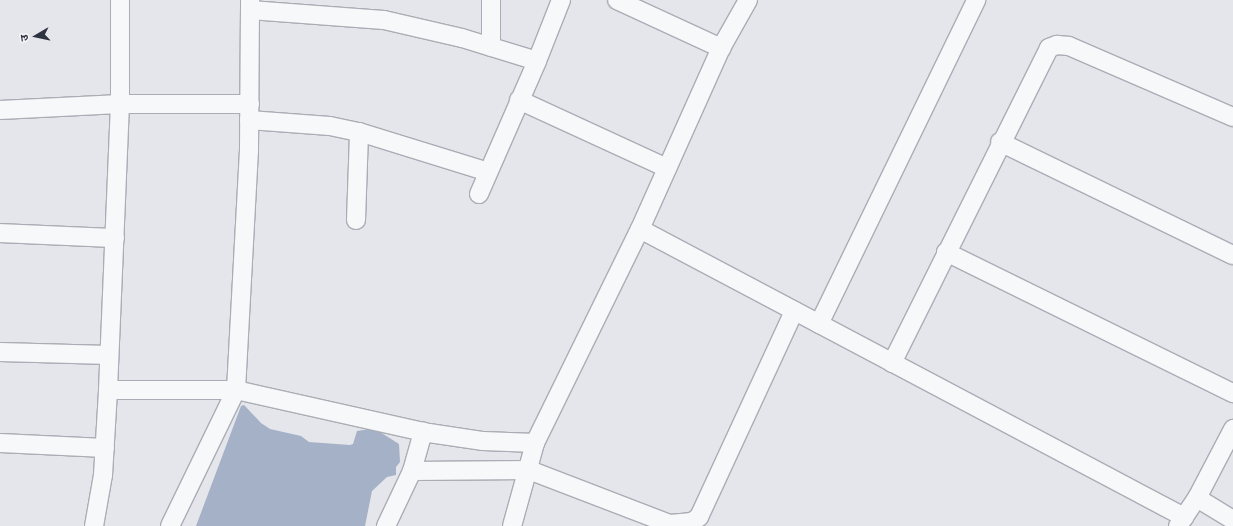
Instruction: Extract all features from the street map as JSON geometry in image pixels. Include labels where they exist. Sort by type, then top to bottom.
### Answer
[{"type":"street","points":[[94,526],[103,475],[108,390],[120,104],[120,0]]},
{"type":"street","points":[[491,0],[491,46]]},
{"type":"street","points":[[479,194],[537,61],[561,0]]},
{"type":"street","points":[[617,0],[721,48]]},
{"type":"street","points":[[512,526],[529,470],[535,443],[640,229],[721,48],[748,0]]},
{"type":"street","points":[[819,324],[976,0]]},
{"type":"street","points":[[170,526],[236,390],[249,112],[250,5],[384,20],[491,46],[537,61]]},
{"type":"street","points":[[892,363],[1000,142],[1043,56],[1049,48],[1056,45],[1069,46],[1233,117]]},
{"type":"street","points":[[519,100],[667,168]]},
{"type":"street","points":[[0,110],[120,104],[249,112],[359,132],[488,172]]},
{"type":"street","points":[[356,220],[359,132]]},
{"type":"street","points":[[1000,142],[1233,255]]},
{"type":"street","points":[[640,229],[892,363],[1181,522],[1197,498],[1233,429]]},
{"type":"street","points":[[0,233],[115,238]]},
{"type":"street","points":[[946,252],[1233,393]]},
{"type":"street","points":[[412,471],[529,470],[670,524],[692,522],[699,517],[794,311]]},
{"type":"street","points":[[0,352],[109,355]]},
{"type":"street","points":[[108,390],[236,390],[423,432],[483,441],[535,443]]},
{"type":"street","points":[[386,526],[412,471],[423,432]]},
{"type":"street","points":[[0,443],[104,448]]},
{"type":"street","points":[[1197,498],[1233,520]]},
{"type":"water","points":[[244,405],[261,423],[270,429],[301,436],[309,442],[350,445],[353,444],[357,431],[370,429],[380,432],[399,444],[400,462],[396,467],[396,475],[387,477],[372,491],[365,526],[196,526],[241,406]]}]
